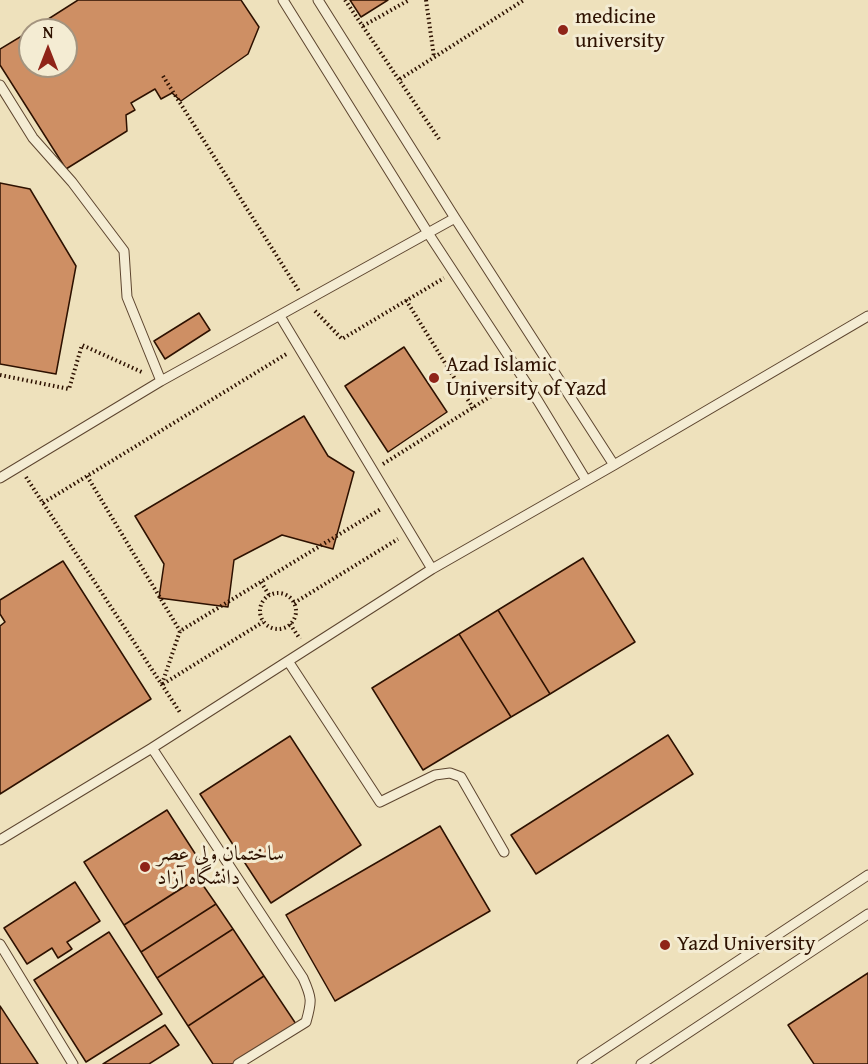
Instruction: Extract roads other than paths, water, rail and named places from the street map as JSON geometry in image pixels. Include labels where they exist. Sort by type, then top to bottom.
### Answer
[{"type":"lane","points":[[283,0],[586,480]]},
{"type":"lane","points":[[318,0],[614,465]]},
{"type":"lane","points":[[0,85],[33,138],[72,182],[124,251],[127,297],[161,381]]},
{"type":"lane","points":[[0,477],[161,381],[455,218]]},
{"type":"lane","points":[[280,316],[432,569]]},
{"type":"lane","points":[[0,840],[152,748],[432,569],[868,316]]},
{"type":"lane","points":[[288,661],[380,802],[435,775],[450,773],[461,777],[504,852]]},
{"type":"lane","points":[[152,748],[297,968],[310,994],[311,1004],[306,1022],[238,1064]]},
{"type":"lane","points":[[582,1064],[868,875]]},
{"type":"lane","points":[[641,1064],[868,914]]},
{"type":"lane","points":[[0,944],[3,956],[73,1064]]},
{"type":"place","name":"medicine university","points":[[563,30]]},
{"type":"place","name":"Azad Islamic University of Yazd","points":[[434,378]]},
{"type":"place","name":"ساختمان ولی عصر دانشگاه آزاد","points":[[145,867]]},
{"type":"place","name":"Yazd University","points":[[665,945]]}]
